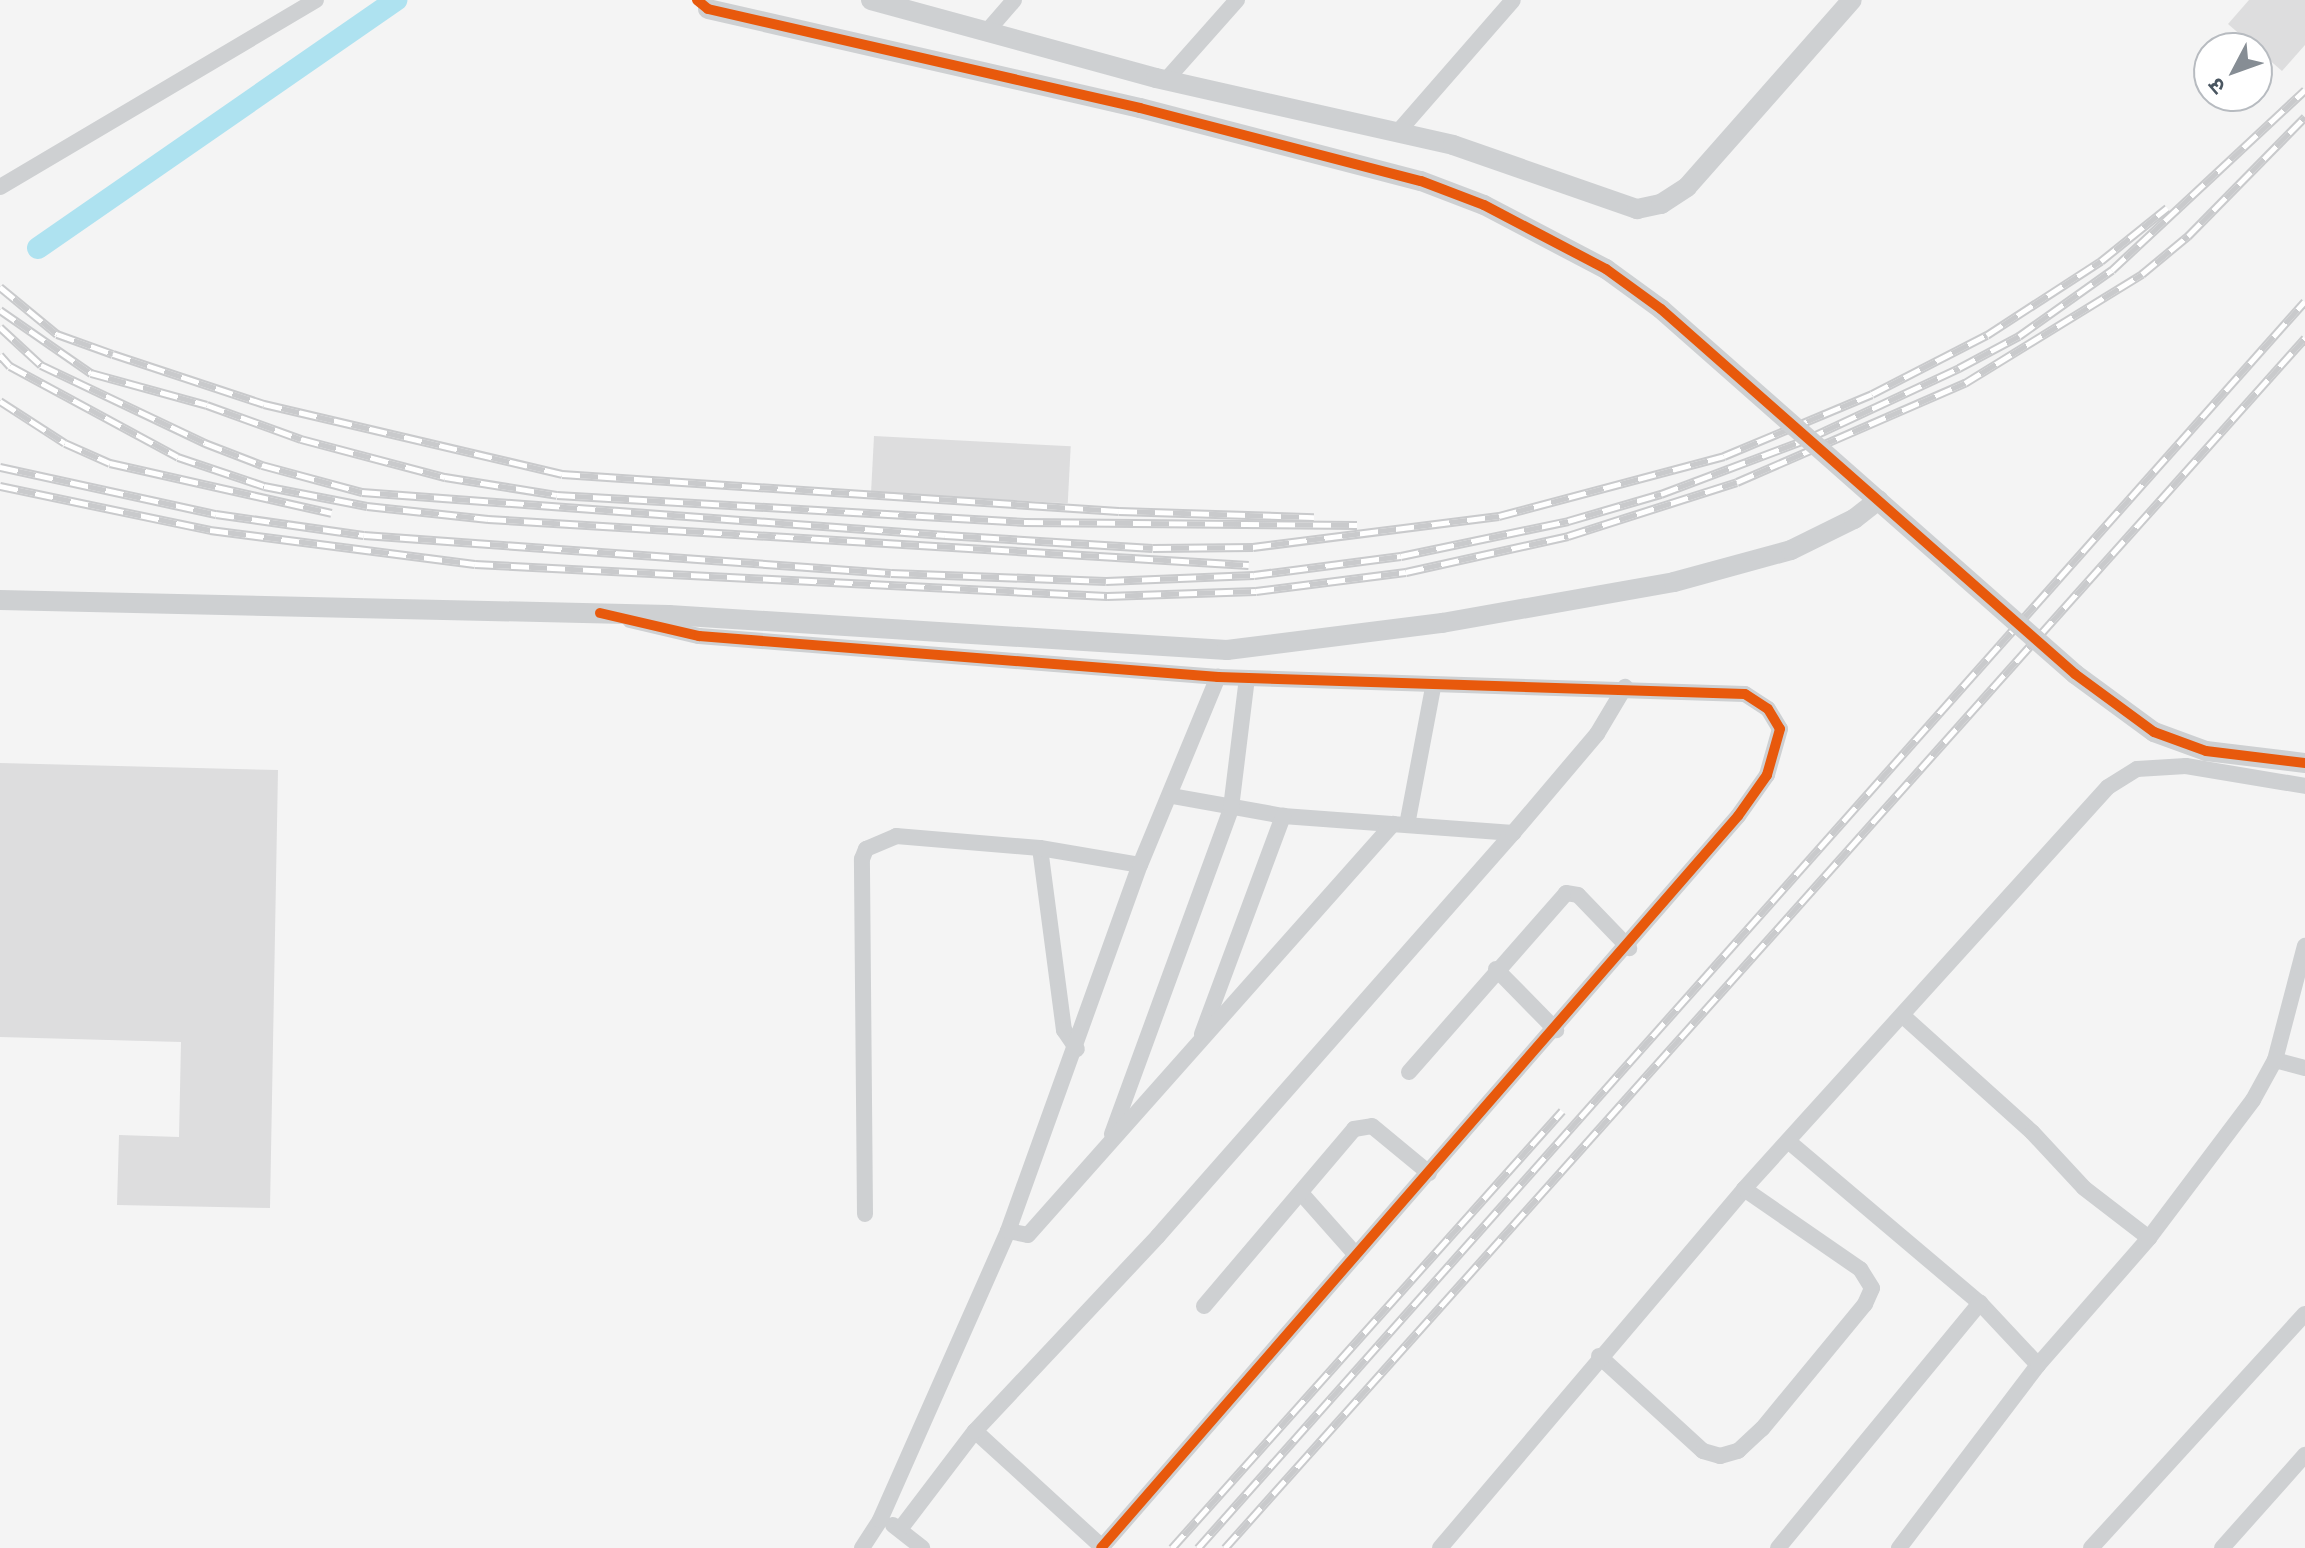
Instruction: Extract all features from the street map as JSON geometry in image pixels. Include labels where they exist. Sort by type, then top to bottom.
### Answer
[{"type":"street","points":[[0,187],[316,0]]},
{"type":"street","points":[[871,0],[989,29],[1166,80],[1453,145],[1606,201],[1637,209],[1661,204],[1687,187],[1852,0]]},
{"type":"street","points":[[989,29],[1014,0]]},
{"type":"street","points":[[1166,80],[1237,0]]},
{"type":"street","points":[[1397,133],[1513,0]]},
{"type":"street","points":[[702,4],[1140,108],[1421,181],[1484,205],[1606,269],[1661,309],[2075,674],[2154,732],[2206,751],[2305,763]]},
{"type":"street","points":[[0,600],[600,613],[1169,649],[1276,647],[1674,582],[1791,550],[1854,519],[1878,500]]},
{"type":"street","points":[[600,613],[699,636],[1218,677],[1433,688],[1625,687],[1745,694],[1768,709],[1780,729],[1767,775],[1629,948],[1102,1547],[975,1431]]},
{"type":"street","points":[[862,1548],[880,1520],[1008,1231],[1077,1049],[1140,865],[1172,796],[1218,677]]},
{"type":"street","points":[[1108,1145],[1231,808],[1247,678]]},
{"type":"street","points":[[901,1528],[975,1431],[1158,1236],[1513,833],[1597,734],[1625,687]]},
{"type":"street","points":[[1008,1231],[1028,1235],[1200,1040],[1229,1013],[1400,824],[1433,688]]},
{"type":"street","points":[[1440,1548],[1599,1356],[1744,1189],[2108,787],[2137,769],[2186,766],[2305,786]]},
{"type":"street","points":[[1172,796],[1283,816],[1513,833]]},
{"type":"street","points":[[1200,1040],[1283,816]]},
{"type":"street","points":[[865,1214],[862,859],[866,849],[875,841],[896,836],[1040,848],[1140,865]]},
{"type":"street","points":[[1040,848],[1064,1030],[1077,1049]]},
{"type":"street","points":[[1409,1072],[1496,969],[1566,893],[1578,895],[1629,948]]},
{"type":"street","points":[[1899,1548],[2038,1365],[2149,1238],[2253,1100],[2275,1060],[2305,946]]},
{"type":"street","points":[[1496,969],[1556,1030]]},
{"type":"street","points":[[1902,1015],[2032,1132],[2084,1188],[2149,1238]]},
{"type":"street","points":[[2275,1060],[2305,1068]]},
{"type":"street","points":[[1204,1306],[1363,1124],[1372,1126],[1429,1173]]},
{"type":"street","points":[[1788,1141],[1980,1303],[2038,1365]]},
{"type":"street","points":[[1599,1356],[1703,1451],[1720,1456],[1738,1451],[1762,1429],[1865,1304],[1872,1288],[1860,1269],[1744,1189]]},
{"type":"street","points":[[1301,1193],[1356,1255]]},
{"type":"street","points":[[1778,1548],[1980,1303]]},
{"type":"street","points":[[2091,1548],[2305,1314]]},
{"type":"street","points":[[2222,1548],[2305,1455]]},
{"type":"street","points":[[880,1520],[901,1528],[922,1548]]},
{"type":"building","points":[[2249,0],[2305,0],[2305,45],[2282,71],[2273,63],[2273,32],[2237,32],[2228,24]]},
{"type":"building","points":[[874,436],[1071,446],[1068,503],[871,493]]},
{"type":"building","points":[[0,763],[278,770],[270,1208],[117,1205],[119,1135],[179,1137],[181,1042],[0,1037]]},
{"type":"waterway","points":[[38,248],[396,0]]},
{"type":"railway","points":[[0,467],[216,514],[364,535],[891,573],[1106,581],[1254,575],[1401,556],[1568,521],[1661,494],[1807,439],[1959,368],[2019,336],[2112,270],[2305,90]]},
{"type":"railway","points":[[0,486],[210,530],[475,564],[1107,596],[1256,591],[1406,572],[1568,536],[1737,482],[1965,383],[2142,274],[2188,236],[2305,117]]},
{"type":"railway","points":[[0,327],[41,365],[205,443],[262,465],[362,492],[1153,548],[1253,547],[1499,516],[1724,456],[1872,394],[1987,335],[2101,261],[2167,208]]},
{"type":"railway","points":[[0,287],[57,334],[113,354],[264,404],[562,474],[1119,511],[1314,517]]},
{"type":"railway","points":[[1198,1548],[2305,301]]},
{"type":"railway","points":[[0,310],[91,373],[207,405],[301,439],[445,477],[557,495],[1025,522],[1357,525]]},
{"type":"railway","points":[[1225,1548],[2305,338]]},
{"type":"railway","points":[[0,355],[10,366],[178,457],[264,486],[367,506],[488,519],[1249,565]]},
{"type":"railway","points":[[0,401],[65,443],[110,463],[331,513]]},
{"type":"railway","points":[[1172,1548],[1562,1111]]},
{"type":"cycle path","points":[[697,0],[708,9],[1140,108],[1421,181],[1484,205],[1606,269],[1661,309],[2075,674],[2154,732],[2206,751],[2305,763]]},
{"type":"cycle path","points":[[600,613],[699,636],[1218,677],[1745,694],[1768,709],[1780,729],[1767,775],[1738,816],[1101,1548]]}]
